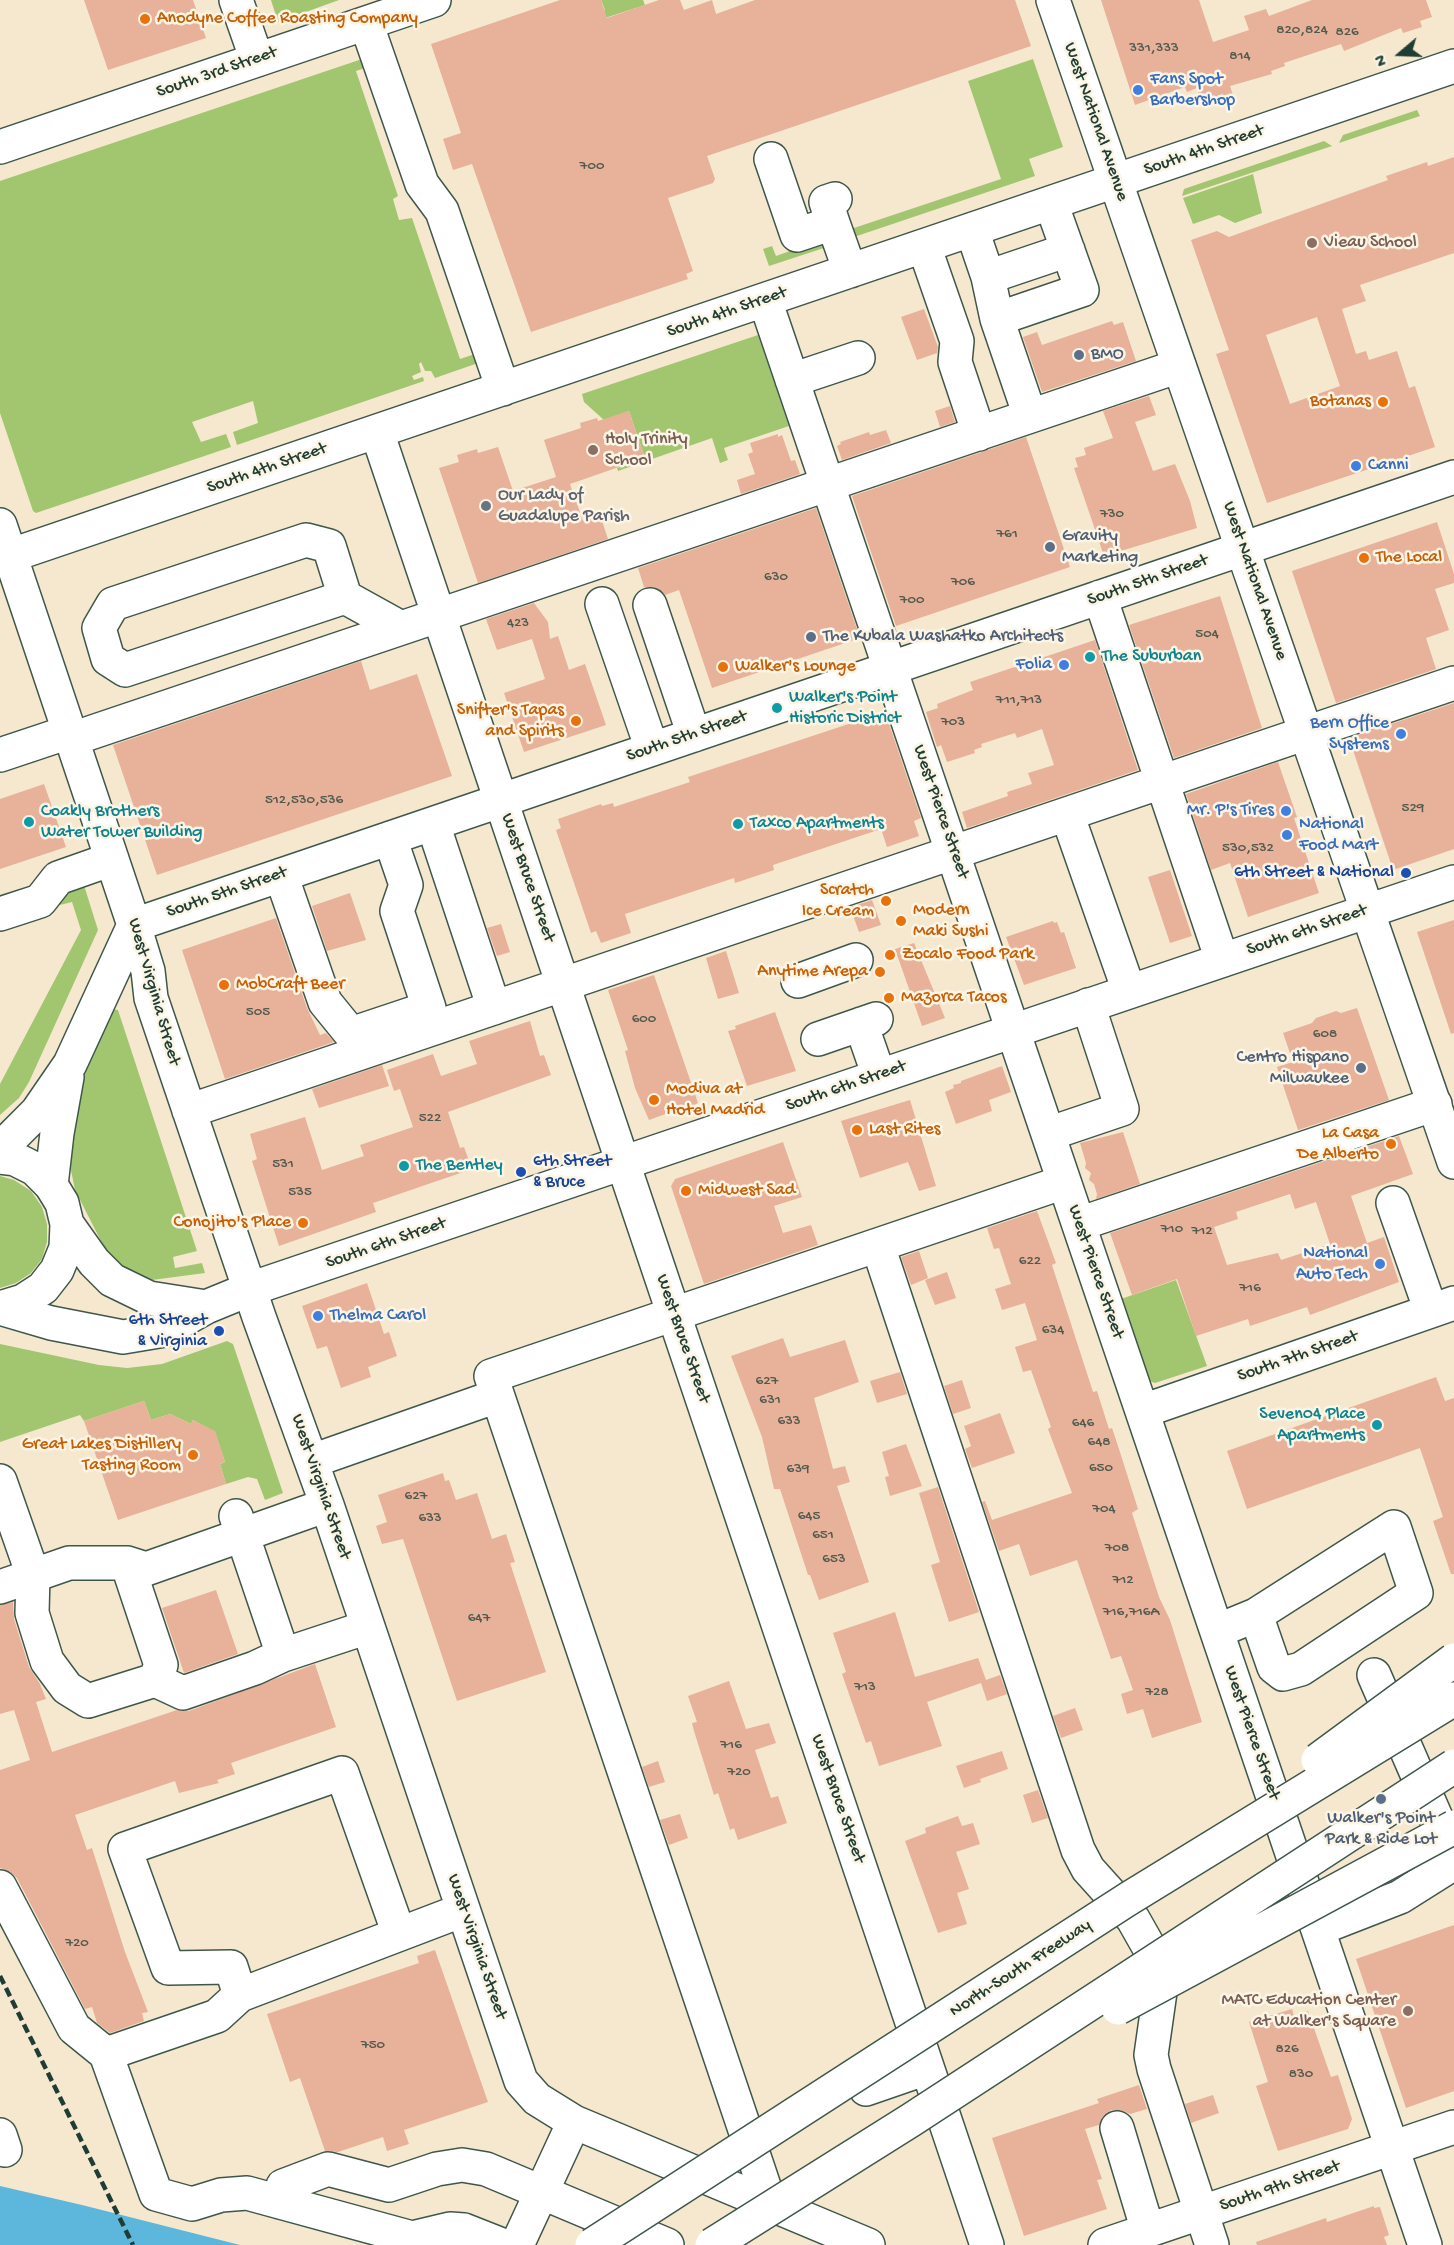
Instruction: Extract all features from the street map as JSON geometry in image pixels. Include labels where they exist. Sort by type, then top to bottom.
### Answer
[{"type":"main road","points":[[237,0],[256,60]]},
{"type":"main road","name":"South 3rd Street","points":[[0,147],[435,0]]},
{"type":"main road","name":"West National Avenue","points":[[1053,0],[1454,1162]]},
{"type":"main road","points":[[366,23],[422,184],[442,211],[503,389]]},
{"type":"main road","name":"South 4th Street","points":[[5,557],[1454,66]]},
{"type":"main road","points":[[771,159],[797,236],[834,211],[850,271]]},
{"type":"main road","points":[[997,319],[1082,290],[1051,202]]},
{"type":"main road","points":[[972,230],[988,277],[997,319],[1030,416]]},
{"type":"main road","points":[[924,246],[957,340],[955,362],[979,434]]},
{"type":"main road","points":[[988,277],[1068,250]]},
{"type":"main road","name":"West Pierce Street","points":[[765,300],[1425,2245]]},
{"type":"main road","points":[[792,380],[858,358]]},
{"type":"main road","points":[[0,755],[115,724],[1179,366]]},
{"type":"main road","name":"West Bruce Street","points":[[377,432],[987,2245]]},
{"type":"main road","name":"South 5th Street","points":[[134,925],[1454,477]]},
{"type":"main road","name":"West Virginia Street","points":[[0,525],[5,557],[70,735],[134,925],[148,971],[151,998],[250,1290],[320,1485],[521,2081],[537,2099],[574,2122],[769,2201],[816,2235],[868,2245]]},
{"type":"main road","points":[[125,670],[108,659],[99,628],[113,604],[306,540],[329,546],[345,597],[401,628]]},
{"type":"main road","points":[[125,670],[345,597]]},
{"type":"main road","points":[[1100,597],[1222,960]]},
{"type":"main road","points":[[602,604],[651,749]]},
{"type":"main road","points":[[650,605],[694,735]]},
{"type":"main road","points":[[115,724],[125,670]]},
{"type":"main road","points":[[189,1111],[1454,683]]},
{"type":"main road","points":[[1066,814],[1129,991]]},
{"type":"main road","points":[[433,824],[494,1008]]},
{"type":"main road","points":[[281,875],[325,1002],[351,1034],[418,1012],[429,1008],[397,911],[406,885],[390,838]]},
{"type":"main road","points":[[0,914],[40,901],[58,878],[112,859]]},
{"type":"main road","name":"South 6th Street","points":[[0,1308],[51,1323],[123,1337],[165,1330],[206,1307],[250,1290],[1454,882]]},
{"type":"main road","points":[[0,1149],[30,1119],[70,1064],[134,925]]},
{"type":"main road","points":[[798,981],[856,960]]},
{"type":"main road","points":[[103,993],[129,983],[140,987],[151,998]]},
{"type":"main road","points":[[1048,1134],[1122,1109],[1088,1005]]},
{"type":"main road","points":[[818,1039],[868,1022],[879,1076]]},
{"type":"main road","points":[[51,1185],[57,1133],[70,1064]]},
{"type":"main road","points":[[1079,1224],[1435,1104]]},
{"type":"main road","points":[[0,1157],[15,1159],[35,1169],[51,1185],[62,1203],[67,1224],[66,1248],[57,1270],[43,1288],[23,1301],[0,1308]]},
{"type":"main road","points":[[769,2201],[491,1376],[674,1316],[1064,1182]]},
{"type":"main road","points":[[1393,1203],[1442,1307]]},
{"type":"main road","points":[[67,1224],[94,1262],[112,1280],[149,1298],[206,1307]]},
{"type":"main road","points":[[878,1246],[1078,1850],[1088,1869],[1133,1919],[1150,1949],[1160,1992],[1151,2055],[1212,2245]]},
{"type":"main road","name":"South 7th Street","points":[[1143,1411],[1442,1307]]},
{"type":"main road","points":[[0,1587],[69,1563],[127,1563],[140,1548],[240,1526],[497,1396]]},
{"type":"main road","points":[[0,1481],[33,1575],[32,1613],[47,1661],[67,1688],[88,1701],[155,1680],[183,1693],[255,1668],[283,1655],[368,1627]]},
{"type":"main road","points":[[240,1526],[283,1655]]},
{"type":"main road","points":[[1217,1631],[1256,1615],[1394,1527],[1416,1593],[1300,1669],[1283,1674],[1274,1667],[1256,1615]]},
{"type":"main road","points":[[127,1563],[161,1665],[155,1680]]},
{"type":"main road","points":[[1128,1899],[1454,1660]]},
{"type":"main road","points":[[1318,1929],[1400,1898],[1454,1861],[1374,1676]]},
{"type":"main road","name":"North-South Freeway","points":[[592,2245],[1128,1899],[1454,1699]]},
{"type":"main road","points":[[712,2245],[911,2120],[1454,1766]]},
{"type":"main road","points":[[399,1934],[342,1773],[125,1850],[168,1968],[236,1981],[399,1934],[463,1910]]},
{"type":"main road","points":[[911,2120],[1454,1827]]},
{"type":"main road","points":[[0,1887],[74,2028],[106,2054],[156,2194],[192,2204],[221,2195],[247,2193],[412,2238],[450,2229],[464,2230],[502,2245]]},
{"type":"main road","points":[[106,2054],[217,2016],[236,1981]]},
{"type":"main road","points":[[866,2089],[927,2068]]},
{"type":"main road","points":[[517,2245],[574,2122]]},
{"type":"main road","name":"South 9th Street","points":[[1105,2245],[1454,2127]]},
{"type":"main road","points":[[1117,2128],[1148,2231]]},
{"type":"main road","points":[[280,2202],[283,2186],[328,2169],[389,2185],[437,2169],[462,2165],[486,2169],[667,2245]]},
{"type":"green space","points":[[271,0],[339,0],[278,22]]},
{"type":"green space","points":[[601,0],[643,0],[645,5],[602,19],[600,12],[605,10]]},
{"type":"green space","points":[[368,57],[371,66],[356,71],[398,196],[393,199],[399,220],[412,218],[460,359],[478,353],[481,362],[435,378],[431,371],[425,371],[421,362],[419,364],[421,372],[412,376],[414,380],[423,377],[424,381],[237,445],[233,432],[258,423],[253,401],[192,422],[201,442],[226,434],[231,447],[36,513],[33,511],[0,413],[0,181]]},
{"type":"green space","points":[[1033,59],[1063,147],[1029,159],[1035,176],[848,239],[845,231],[1001,179],[968,81]]},
{"type":"green space","points":[[1417,110],[1420,116],[1339,143],[1343,135]]},
{"type":"green space","points":[[1324,141],[1332,146],[1182,196],[1184,189]]},
{"type":"green space","points":[[1253,174],[1262,213],[1235,223],[1219,215],[1193,224],[1183,198]]},
{"type":"green space","points":[[824,239],[827,247],[769,266],[763,249],[772,246],[776,256]]},
{"type":"green space","points":[[758,335],[789,426],[724,448],[728,460],[720,463],[712,438],[618,471],[617,468],[645,458],[629,411],[604,420],[584,402],[582,394]]},
{"type":"green space","points":[[83,882],[98,930],[29,1082],[19,1098],[0,1115],[0,1084],[81,930],[72,902],[56,906],[55,899]]},
{"type":"green space","points":[[113,1009],[118,1010],[197,1251],[173,1257],[175,1268],[202,1263],[205,1273],[152,1280],[122,1266],[105,1249],[75,1190],[67,1151],[82,1076]]},
{"type":"green space","points":[[0,1176],[14,1180],[31,1191],[42,1207],[47,1224],[47,1242],[42,1259],[31,1273],[16,1283],[0,1288]]},
{"type":"green space","points":[[1176,1280],[1207,1366],[1155,1383],[1149,1381],[1118,1300]]},
{"type":"green space","points":[[227,1341],[233,1344],[283,1493],[265,1500],[257,1479],[248,1477],[226,1484],[220,1464],[225,1462],[215,1432],[193,1420],[191,1424],[170,1414],[151,1420],[144,1401],[84,1421],[80,1415],[0,1442],[0,1344],[99,1365],[127,1368],[162,1364]]},
{"type":"water","points":[[0,2186],[82,2205],[240,2245],[0,2245]]},
{"type":"building","name":"Anodyne Coffee Roasting Company","points":[[84,0],[193,0],[206,38],[108,70]]},
{"type":"building","points":[[560,0],[601,0],[607,18],[659,0],[680,0],[684,10],[712,0],[716,14],[755,0],[1015,0],[1031,46],[707,156],[715,179],[713,183],[668,198],[693,271],[686,274],[688,279],[531,332],[472,164],[453,170],[443,139],[461,133],[431,44]]},
{"type":"building","points":[[1101,0],[1199,0],[1213,42],[1249,30],[1244,16],[1266,9],[1269,16],[1312,0],[1426,0],[1432,17],[1420,21],[1422,27],[1403,33],[1401,28],[1344,51],[1341,44],[1284,63],[1285,66],[1271,71],[1272,74],[1230,86],[1234,98],[1216,104],[1203,107],[1197,88],[1187,92],[1185,87],[1135,105]]},
{"type":"building","points":[[1454,157],[1454,253],[1360,285],[1366,301],[1342,309],[1356,354],[1366,351],[1369,360],[1397,351],[1409,388],[1415,386],[1435,447],[1267,503],[1216,354],[1229,350],[1191,240],[1217,231],[1229,237],[1388,180],[1386,176],[1427,162],[1428,166]],"holes":[[[1317,317],[1340,386],[1290,404],[1266,335]]]},
{"type":"building","points":[[924,309],[938,347],[937,353],[917,360],[901,317]]},
{"type":"building","name":"BMO","points":[[1112,321],[1114,325],[1123,322],[1136,361],[1042,392],[1023,337],[1037,332],[1042,345]]},
{"type":"building","points":[[1149,396],[1156,415],[1135,422],[1153,471],[1175,464],[1190,501],[1197,528],[1104,556],[1074,468],[1078,467],[1075,458],[1086,455],[1084,448],[1113,438],[1103,411]]},
{"type":"building","points":[[950,406],[955,422],[940,427],[935,411]]},
{"type":"building","points":[[629,411],[645,458],[570,484],[583,521],[600,515],[608,539],[478,583],[439,468],[459,462],[457,455],[477,449],[478,453],[498,447],[513,491],[556,477],[544,440],[581,428],[580,423],[597,418],[598,421]]},
{"type":"building","points":[[886,430],[891,443],[842,460],[837,446],[841,444],[840,442],[869,432],[870,435]]},
{"type":"building","points":[[778,434],[778,437],[782,435],[791,461],[795,460],[800,474],[741,494],[737,480],[755,474],[748,454],[753,452],[750,443]]},
{"type":"building","points":[[1026,437],[1070,567],[896,626],[852,496]]},
{"type":"building","points":[[816,508],[860,638],[712,688],[679,590],[665,595],[654,587],[644,587],[638,568]]},
{"type":"building","points":[[1437,522],[1454,574],[1454,583],[1435,589],[1449,630],[1426,638],[1436,669],[1336,703],[1292,571]]},
{"type":"building","points":[[1220,596],[1262,728],[1174,758],[1129,625]]},
{"type":"building","points":[[534,603],[548,622],[550,639],[558,636],[569,670],[585,664],[606,725],[524,752],[504,693],[545,679],[532,639],[497,650],[486,619]]},
{"type":"building","points":[[1095,640],[1138,770],[967,828],[962,812],[1008,796],[1007,792],[1032,784],[1028,773],[1054,765],[1042,729],[1017,738],[1015,733],[981,744],[982,747],[974,750],[975,753],[947,762],[941,745],[937,747],[926,712],[938,708],[937,704],[973,690],[970,682]]},
{"type":"building","points":[[361,661],[370,690],[417,674],[452,776],[157,875],[113,745]]},
{"type":"building","points":[[1454,703],[1454,849],[1393,870],[1349,738]]},
{"type":"building","name":"Taxco Apartments","points":[[885,712],[921,818],[914,821],[919,836],[887,847],[881,829],[773,865],[774,870],[735,883],[734,878],[625,914],[631,933],[601,943],[596,931],[591,933],[556,830],[561,828],[558,819],[601,804],[602,806],[613,803],[614,807],[690,782],[688,777]]},
{"type":"building","points":[[1278,762],[1319,893],[1248,917],[1230,863],[1211,870],[1186,794]]},
{"type":"building","name":"Coakly Brothers Water Tower Building","points":[[44,784],[66,847],[0,869],[0,799]]},
{"type":"building","points":[[1170,870],[1192,936],[1170,943],[1148,877]]},
{"type":"building","points":[[350,893],[366,940],[327,951],[312,906]]},
{"type":"building","points":[[872,900],[881,925],[859,932],[850,907]]},
{"type":"building","points":[[276,918],[307,1008],[320,1035],[326,1033],[334,1042],[225,1079],[182,950]]},
{"type":"building","points":[[1454,920],[1454,1033],[1451,1034],[1417,932]]},
{"type":"building","points":[[1053,921],[1057,922],[1061,933],[1064,932],[1076,968],[1024,985],[1006,937]]},
{"type":"building","points":[[501,924],[510,952],[497,956],[487,928]]},
{"type":"building","points":[[914,943],[945,1018],[922,1026],[895,949]]},
{"type":"building","points":[[726,951],[739,993],[718,999],[706,958]]},
{"type":"building","points":[[654,975],[698,1103],[678,1113],[674,1111],[649,1120],[635,1088],[625,1051],[628,1050],[608,990]]},
{"type":"building","points":[[1357,1008],[1389,1100],[1298,1130],[1277,1067],[1293,1062],[1283,1033],[1312,1023],[1316,1018],[1336,1011],[1341,1013]]},
{"type":"building","points":[[775,1012],[796,1071],[747,1086],[728,1031],[736,1029],[735,1026]]},
{"type":"building","points":[[530,1021],[540,1056],[544,1055],[551,1075],[448,1112],[460,1148],[464,1147],[472,1169],[373,1203],[376,1212],[279,1246],[252,1161],[257,1159],[250,1134],[305,1117],[322,1170],[364,1156],[360,1145],[413,1127],[400,1089],[394,1091],[387,1070],[433,1054],[441,1076],[477,1064],[469,1041]]},
{"type":"building","points":[[382,1065],[389,1086],[319,1108],[312,1089]]},
{"type":"building","points":[[1002,1066],[1011,1092],[989,1100],[992,1111],[956,1124],[945,1092],[954,1088],[953,1085],[961,1081]]},
{"type":"building","points":[[910,1100],[936,1186],[919,1191],[908,1162],[860,1178],[841,1121]]},
{"type":"building","points":[[1123,1132],[1140,1184],[1096,1199],[1094,1184],[1089,1180],[1091,1173],[1085,1168],[1086,1163],[1080,1143]]},
{"type":"building","points":[[1399,1136],[1413,1174],[1351,1196],[1367,1243],[1384,1237],[1399,1282],[1310,1315],[1307,1307],[1250,1326],[1248,1319],[1196,1336],[1177,1279],[1132,1295],[1110,1233]],"holes":[[[1290,1194],[1295,1209],[1316,1202],[1330,1244],[1281,1260],[1278,1253],[1227,1265],[1214,1227],[1238,1219],[1236,1212]]]},
{"type":"building","points":[[783,1142],[802,1197],[774,1206],[783,1233],[811,1225],[818,1245],[704,1284],[671,1186],[675,1179]]},
{"type":"building","points":[[1037,1211],[1056,1263],[1052,1265],[1093,1392],[1097,1391],[1109,1429],[1112,1428],[1119,1449],[1138,1509],[1132,1513],[1159,1597],[1170,1620],[1202,1722],[1152,1738],[1143,1709],[1127,1714],[1121,1694],[1133,1690],[1121,1656],[1111,1659],[1077,1560],[1030,1576],[1019,1544],[999,1551],[982,1502],[985,1501],[992,1520],[1072,1493],[1048,1429],[1051,1427],[1031,1370],[1023,1372],[1015,1347],[1037,1340],[1025,1303],[1002,1310],[995,1289],[1011,1284],[999,1248],[994,1249],[987,1228]]},
{"type":"building","points":[[919,1251],[928,1278],[911,1285],[901,1257]]},
{"type":"building","points":[[947,1272],[956,1298],[935,1305],[925,1280]]},
{"type":"building","points":[[367,1283],[384,1334],[389,1332],[397,1356],[368,1367],[371,1377],[341,1388],[327,1346],[317,1349],[302,1306]]},
{"type":"building","points":[[783,1338],[790,1357],[845,1340],[859,1382],[814,1398],[833,1469],[845,1466],[850,1482],[837,1486],[869,1582],[819,1600],[810,1575],[808,1575],[780,1489],[774,1489],[762,1437],[731,1356]]},
{"type":"building","points":[[900,1372],[907,1394],[877,1403],[870,1381]]},
{"type":"building","name":"Seven04 Place Apartments","points":[[1436,1377],[1445,1401],[1454,1398],[1454,1574],[1451,1574],[1433,1521],[1443,1517],[1420,1448],[1247,1509],[1227,1451]]},
{"type":"building","points":[[962,1380],[971,1408],[953,1414],[944,1386]]},
{"type":"building","points":[[144,1401],[151,1420],[170,1414],[191,1424],[193,1420],[215,1431],[225,1462],[220,1464],[226,1484],[118,1520],[84,1421]]},
{"type":"building","points":[[1000,1413],[1015,1453],[972,1468],[965,1449],[971,1446],[964,1426]]},
{"type":"building","points":[[906,1444],[922,1486],[890,1496],[885,1477],[889,1476],[882,1452]]},
{"type":"building","points":[[443,1473],[445,1481],[449,1480],[456,1500],[477,1493],[492,1539],[506,1534],[515,1562],[510,1563],[546,1672],[457,1701],[403,1539],[382,1544],[376,1526],[387,1522],[378,1495]]},
{"type":"building","points":[[938,1487],[979,1612],[949,1622],[931,1565],[940,1562],[919,1493]]},
{"type":"building","points":[[216,1590],[238,1654],[184,1673],[162,1608]]},
{"type":"building","points":[[13,1602],[14,1619],[29,1667],[46,1699],[36,1702],[52,1752],[177,1710],[189,1711],[315,1664],[336,1727],[231,1763],[235,1774],[217,1780],[219,1783],[179,1793],[175,1781],[75,1815],[87,1850],[92,1848],[125,1952],[148,2012],[142,2013],[144,2021],[110,2033],[97,2023],[92,2007],[85,2009],[17,1878],[9,1871],[0,1868],[0,1770],[30,1760],[14,1710],[0,1714],[0,1605]]},
{"type":"building","points":[[895,1612],[915,1677],[978,1658],[986,1680],[1000,1675],[1007,1694],[987,1701],[981,1683],[927,1702],[942,1746],[879,1766],[871,1741],[866,1743],[842,1674],[846,1672],[833,1633]]},
{"type":"building","points":[[729,1681],[746,1729],[769,1723],[776,1743],[755,1750],[771,1798],[778,1796],[787,1823],[738,1840],[734,1828],[730,1830],[718,1793],[714,1795],[694,1731],[692,1723],[697,1722],[688,1696]]},
{"type":"building","points":[[1075,1708],[1083,1730],[1061,1738],[1053,1716]]},
{"type":"building","points":[[1002,1751],[1008,1769],[980,1779],[981,1782],[964,1788],[956,1766]]},
{"type":"building","points":[[658,1761],[665,1782],[649,1787],[642,1767]]},
{"type":"building","points":[[1038,1790],[1048,1818],[1032,1823],[1023,1795]]},
{"type":"building","points":[[680,1814],[688,1838],[669,1845],[660,1820]]},
{"type":"building","points":[[958,1816],[962,1826],[973,1823],[980,1844],[956,1852],[969,1889],[957,1893],[967,1924],[938,1933],[905,1841],[926,1833],[925,1828]]},
{"type":"building","points":[[1454,1925],[1454,2091],[1406,2108],[1356,1959]]},
{"type":"building","points":[[435,1950],[488,2102],[404,2130],[409,2144],[387,2151],[383,2137],[338,2152],[325,2151],[300,2078],[290,2082],[267,2014],[419,1963],[417,1956]]},
{"type":"building","points":[[1292,2009],[1294,2016],[1308,2011],[1331,2077],[1338,2075],[1352,2119],[1348,2129],[1278,2151],[1256,2086],[1268,2082],[1249,2022]]},
{"type":"building","points":[[1139,2085],[1147,2109],[1130,2114],[1121,2110],[1111,2110],[1103,2116],[1099,2125],[1085,2129],[1102,2179],[1097,2180],[1107,2209],[1024,2236],[992,2138],[1099,2103],[1097,2099]]},
{"type":"building","points":[[1213,2095],[1219,2113],[1191,2123],[1185,2104]]},
{"type":"building","points":[[1374,2206],[1374,2208],[1380,2207],[1389,2235],[1384,2237],[1387,2245],[1257,2245],[1256,2242],[1326,2218],[1327,2222]]},
{"type":"railway","points":[[0,1976],[133,2245]]},
{"type":"place","name":"Anodyne Coffee Roasting Company","points":[[145,19]]},
{"type":"place","name":"Fans Spot Barbershop","points":[[1138,90]]},
{"type":"place","name":"Vieau School","points":[[1312,243]]},
{"type":"place","name":"BMO","points":[[1079,355]]},
{"type":"place","name":"Botanas","points":[[1383,402]]},
{"type":"place","name":"Holy Trinity School","points":[[593,450]]},
{"type":"place","name":"Canni","points":[[1356,466]]},
{"type":"place","name":"Our Lady of Guadalupe Parish","points":[[486,506]]},
{"type":"place","name":"Gravity Marketing","points":[[1050,547]]},
{"type":"place","name":"The Local","points":[[1364,558]]},
{"type":"place","name":"The Kubala Washatko Architects","points":[[811,637]]},
{"type":"place","name":"The Suburban","points":[[1090,657]]},
{"type":"place","name":"Folia","points":[[1064,665]]},
{"type":"place","name":"Walker's Lounge","points":[[723,667]]},
{"type":"place","name":"Walker's Point Historic District","points":[[777,708]]},
{"type":"place","name":"Snifter's Tapas and Spirits","points":[[576,721]]},
{"type":"place","name":"Bern Office Systems","points":[[1401,734]]},
{"type":"place","name":"Mr. P's Tires","points":[[1286,811]]},
{"type":"place","name":"Coakly Brothers Water Tower Building","points":[[29,822]]},
{"type":"place","name":"Taxco Apartments","points":[[738,824]]},
{"type":"place","name":"National Food Mart","points":[[1287,835]]},
{"type":"place","name":"6th Street & National","points":[[1406,873]]},
{"type":"place","name":"Scratch Ice Cream","points":[[886,901]]},
{"type":"place","name":"Modern Maki Sushi","points":[[901,921]]},
{"type":"place","name":"Zocalo Food Park","points":[[890,955]]},
{"type":"place","name":"Anytime Arepa","points":[[880,972]]},
{"type":"place","name":"MobCraft Beer","points":[[224,985]]},
{"type":"place","name":"Mazorca Tacos","points":[[889,998]]},
{"type":"place","name":"Centro Hispano Milwaukee","points":[[1361,1068]]},
{"type":"place","name":"Modiva at Hotel Madrid","points":[[654,1100]]},
{"type":"place","name":"Last Rites","points":[[857,1130]]},
{"type":"place","name":"La Casa De Alberto","points":[[1391,1144]]},
{"type":"place","name":"The Bentley","points":[[404,1166]]},
{"type":"place","name":"6th Street & Bruce","points":[[521,1172]]},
{"type":"place","name":"Midwest Sad","points":[[686,1191]]},
{"type":"place","name":"Conojito's Place","points":[[303,1223]]},
{"type":"place","name":"National Auto Tech","points":[[1380,1264]]},
{"type":"place","name":"Thelma Carol","points":[[318,1316]]},
{"type":"place","name":"6th Street & Virginia","points":[[219,1331]]},
{"type":"place","name":"Seven04 Place Apartments","points":[[1377,1425]]},
{"type":"place","name":"Great Lakes Distillery Tasting Room","points":[[193,1455]]},
{"type":"place","name":"Walker's Point Park & Ride Lot","points":[[1381,1799]]},
{"type":"place","name":"MATC Education Center at Walker's Square","points":[[1408,2011]]}]
